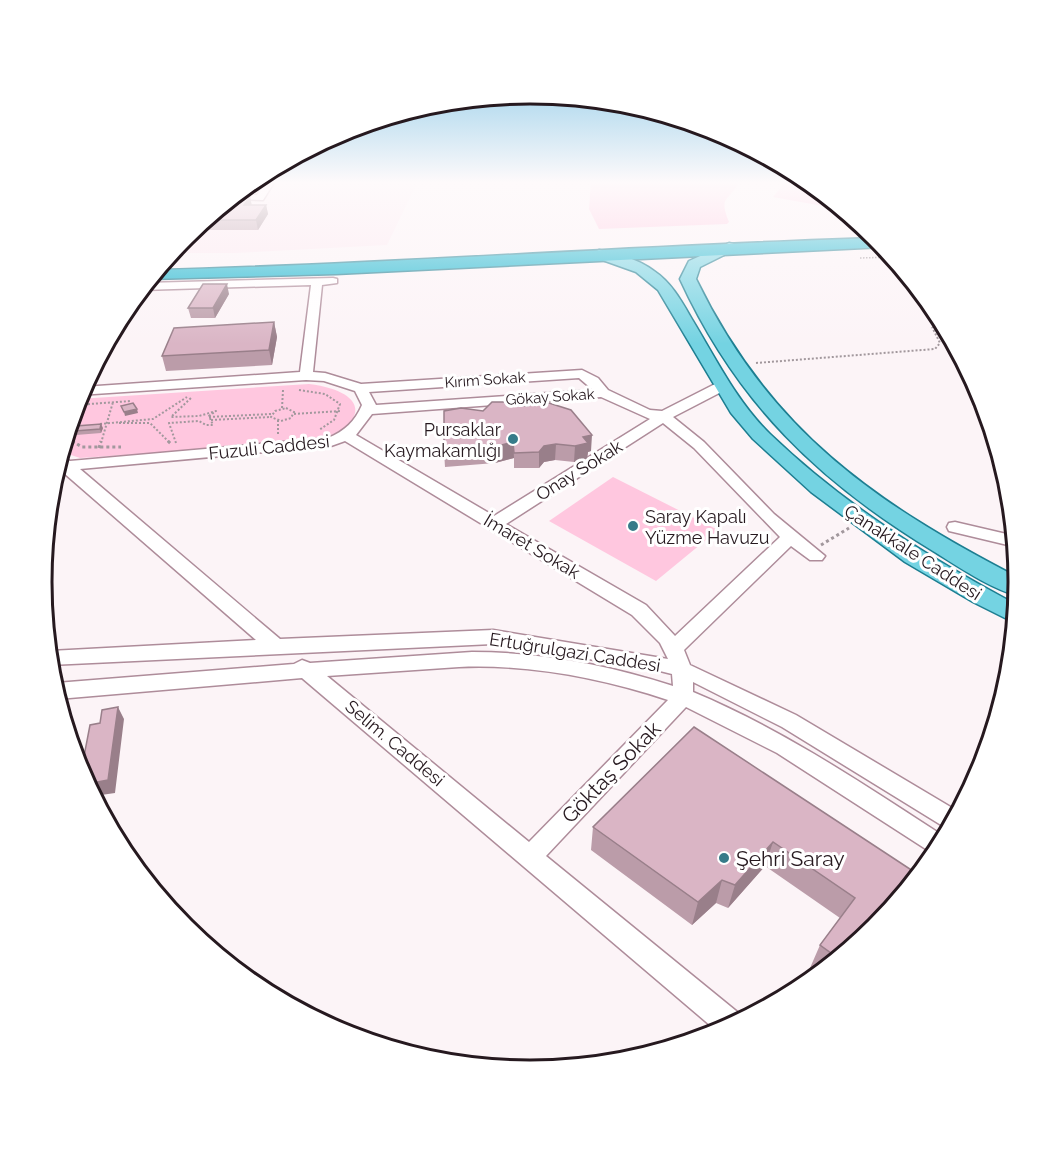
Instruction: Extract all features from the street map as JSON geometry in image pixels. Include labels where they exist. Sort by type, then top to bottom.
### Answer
[{"type":"highway","points":[[175,262],[268,260],[704,235]]},
{"type":"highway","points":[[164,275],[280,272],[729,247],[867,243]]},
{"type":"main road","points":[[670,271],[729,247]]},
{"type":"main road","name":"Çanakkale Caddesi","points":[[599,254],[670,271],[690,285],[751,385],[799,441],[834,472],[883,508],[958,556],[1008,583]]},
{"type":"main road","name":"Çanakkale Caddesi","points":[[670,271],[665,288],[722,386],[748,422],[783,457],[861,521],[940,573],[1007,610]]},
{"type":"street","points":[[154,287],[333,281]]},
{"type":"street","points":[[306,376],[317,282]]},
{"type":"street","name":"Kırım Sokak","points":[[360,387],[582,374],[593,381],[603,393]]},
{"type":"street","points":[[93,390],[306,376],[325,377],[360,387],[369,405],[367,410]]},
{"type":"street","points":[[722,386],[664,416],[699,445],[754,506],[789,538],[813,554]]},
{"type":"street","name":"Gökay Sokak","points":[[367,410],[603,393],[648,414],[664,416]]},
{"type":"street","name":"Fuzuli Caddesi","points":[[68,463],[275,449],[331,442],[347,436],[358,426],[367,410]]},
{"type":"street","name":"Onay Sokak","points":[[494,524],[664,416]]},
{"type":"street","name":"İmaret Sokak","points":[[347,436],[639,610],[675,647],[683,684]]},
{"type":"street","name":"Selim. Caddesi","points":[[67,466],[274,646],[305,669],[723,1018]]},
{"type":"street","points":[[955,527],[1006,540]]},
{"type":"street","points":[[675,647],[789,538]]},
{"type":"street","name":"Ertuğrulgazi Caddesi","points":[[59,658],[492,637],[652,662],[683,684],[932,841]]},
{"type":"street","name":"Ertuğrulgazi Caddesi","points":[[66,691],[164,684],[305,669],[496,660],[621,680],[683,684],[789,721],[946,816]]},
{"type":"street","name":"Göktaş Sokak","points":[[530,856],[683,684]]},
{"type":"path","points":[[751,363],[935,349],[940,343],[932,327]]},
{"type":"path","points":[[282,408],[283,390],[285,390]]},
{"type":"path","points":[[271,415],[278,420],[288,419],[294,414],[340,411],[339,404],[329,396],[318,392],[293,390]]},
{"type":"path","points":[[97,425],[153,419],[187,397]]},
{"type":"path","points":[[176,398],[192,397],[171,417],[200,416],[216,411],[209,419]]},
{"type":"path","points":[[87,404],[134,401]]},
{"type":"path","points":[[99,448],[113,402]]},
{"type":"path","points":[[209,419],[271,415],[282,408],[292,410],[294,414]]},
{"type":"path","points":[[176,443],[169,423],[199,421],[206,425],[213,425],[209,419]]},
{"type":"path","points":[[278,420],[278,436]]},
{"type":"path","points":[[119,423],[126,425],[150,423],[171,444]]},
{"type":"path","points":[[813,554],[861,521]]},
{"type":"shaded area","points":[[202,235],[392,235],[387,245],[235,253],[184,253]]},
{"type":"shaded area","points":[[309,384],[346,395],[354,403],[355,412],[351,421],[341,430],[306,443],[80,458],[70,455],[89,398]]},
{"type":"shaded area","name":"Saray Kapalı Yüzme Havuzu","points":[[613,477],[718,530],[656,581],[549,521]]},
{"type":"building","points":[[203,284],[227,284],[213,308],[188,308]]},
{"type":"building","points":[[274,322],[269,350],[162,356],[174,328]]},
{"type":"building","name":"Pursaklar Kaymakamlığı","points":[[492,402],[514,402],[525,406],[549,403],[571,410],[592,435],[583,437],[588,443],[575,446],[556,444],[544,446],[539,452],[514,453],[513,442],[494,447],[444,451],[444,411],[461,408],[483,411]]},
{"type":"building","points":[[133,403],[137,409],[124,412],[121,406]]},
{"type":"building","points":[[101,424],[100,429],[77,431],[79,426]]},
{"type":"building","points":[[118,707],[108,780],[97,782],[85,753],[90,725],[100,723],[102,710]]},
{"type":"building","name":"Şehri Saray","points":[[694,727],[911,870],[890,897],[831,953],[820,945],[855,898],[773,842],[735,885],[722,880],[698,902],[593,827]]},
{"type":"place","name":"Pursaklar Kaymakamlığı","points":[[513,439]]},
{"type":"place","name":"Saray Kapalı Yüzme Havuzu","points":[[633,526]]},
{"type":"place","name":"Şehri Saray","points":[[724,858]]}]
